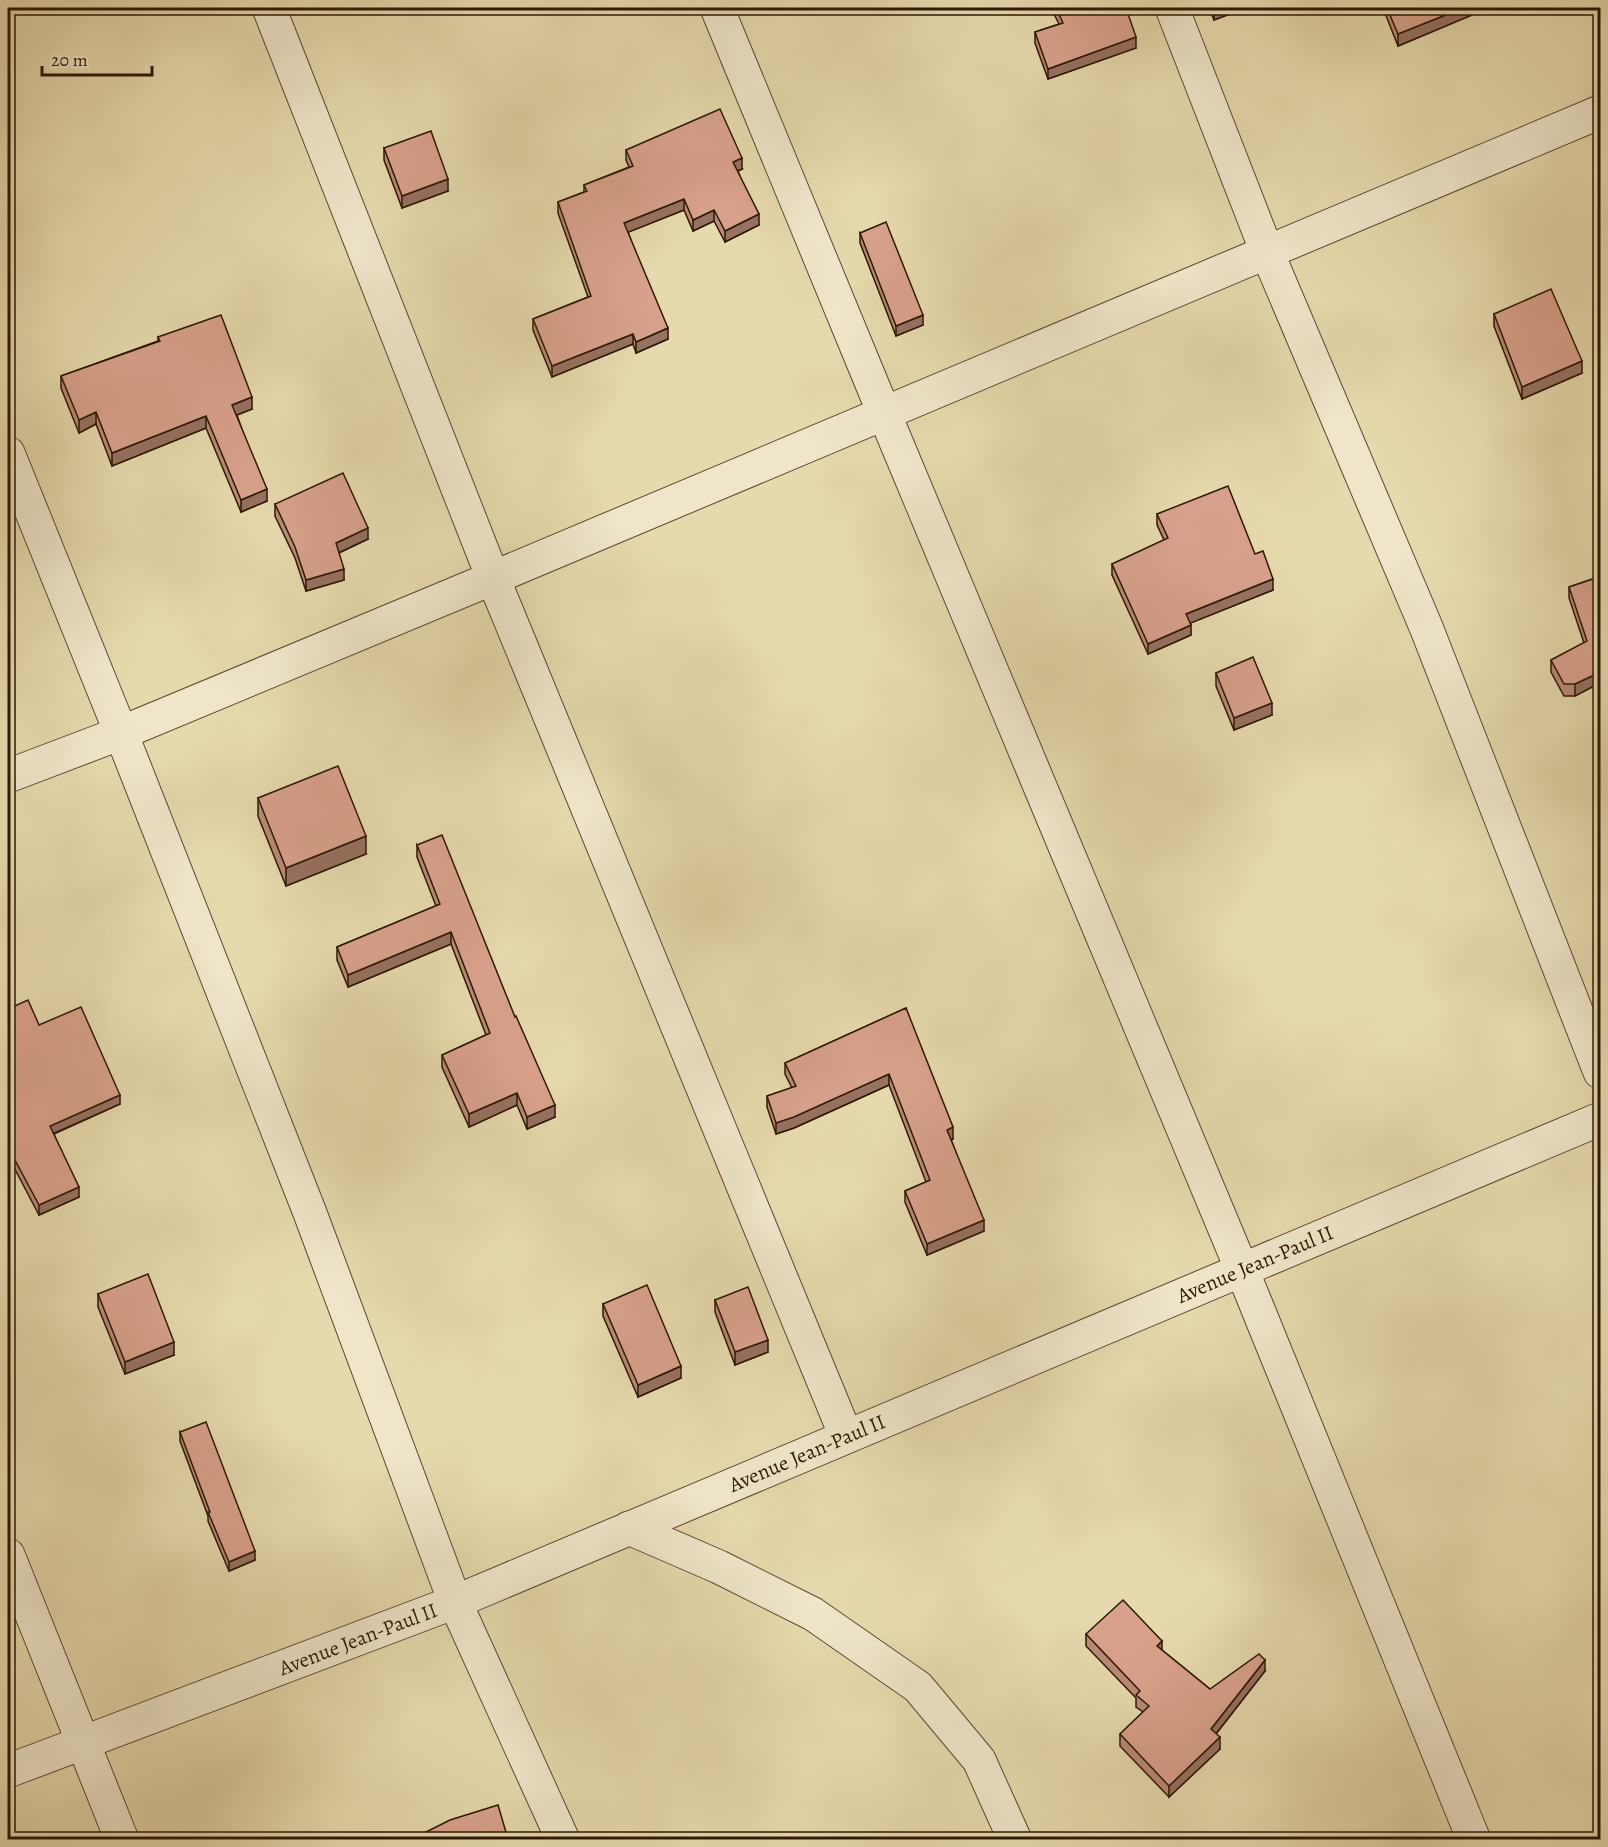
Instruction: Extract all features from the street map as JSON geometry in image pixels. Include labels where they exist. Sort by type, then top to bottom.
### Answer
[{"type":"street","points":[[269,8],[493,578],[846,1436]]},
{"type":"street","points":[[717,8],[1242,1270],[1473,1839]]},
{"type":"street","points":[[1172,8],[1267,252],[1426,627],[1600,1072]]},
{"type":"street","points":[[8,776],[121,733],[493,578],[1600,111]]},
{"type":"street","points":[[8,453],[306,1202],[455,1602],[564,1839]]},
{"type":"street","name":"Avenue Jean-Paul II","points":[[8,1771],[455,1602],[1600,1119]]},
{"type":"street","points":[[629,1528],[719,1567],[813,1614],[918,1687],[979,1760],[1015,1839]]},
{"type":"street","points":[[8,1555],[122,1839]]},
{"type":"building","points":[[1056,8],[1099,8],[1099,10],[1126,8],[1136,37],[1048,69],[1035,32],[1063,23]]},
{"type":"building","points":[[1211,8],[1230,8],[1214,14]]},
{"type":"building","points":[[1387,8],[1463,8],[1398,34]]},
{"type":"building","points":[[720,109],[742,158],[733,162],[759,214],[725,231],[714,210],[693,220],[684,199],[624,223],[668,328],[636,342],[633,334],[552,366],[533,319],[591,296],[558,202],[587,191],[584,185],[633,166],[626,150]]},
{"type":"building","points":[[431,131],[448,179],[402,196],[384,148]]},
{"type":"building","points":[[886,222],[923,315],[896,326],[860,233]]},
{"type":"building","points":[[1551,289],[1582,361],[1522,387],[1494,314]]},
{"type":"building","points":[[221,315],[252,397],[232,405],[267,489],[241,500],[206,416],[112,453],[96,412],[79,420],[61,376],[160,341],[158,337]]},
{"type":"building","points":[[343,473],[368,528],[336,543],[344,569],[306,580],[295,547],[275,504]]},
{"type":"building","points":[[1228,486],[1255,554],[1263,551],[1273,579],[1186,614],[1191,625],[1148,644],[1112,564],[1168,538],[1157,514]]},
{"type":"building","points":[[1598,574],[1600,574],[1600,673],[1575,684],[1564,684],[1551,660],[1587,641],[1569,587],[1599,577]]},
{"type":"building","points":[[1253,657],[1272,703],[1234,718],[1216,673]]},
{"type":"building","points":[[338,766],[366,836],[286,868],[258,798]]},
{"type":"building","points":[[442,835],[515,1017],[555,1105],[527,1117],[517,1093],[469,1114],[442,1055],[490,1033],[451,932],[348,975],[337,947],[440,904],[417,845]]},
{"type":"building","points":[[28,1000],[39,1025],[81,1007],[120,1095],[50,1126],[79,1187],[39,1205],[8,1147],[8,1009]]},
{"type":"building","points":[[906,1008],[953,1127],[947,1130],[984,1220],[927,1244],[905,1191],[930,1180],[889,1074],[776,1123],[767,1096],[796,1086],[785,1063]]},
{"type":"building","points":[[148,1274],[174,1342],[125,1362],[98,1294]]},
{"type":"building","points":[[647,1285],[681,1366],[638,1385],[603,1304]]},
{"type":"building","points":[[748,1287],[768,1340],[735,1352],[715,1300]]},
{"type":"building","points":[[206,1422],[255,1551],[229,1562],[208,1512],[210,1512],[180,1432]]},
{"type":"building","points":[[1123,1600],[1162,1641],[1157,1646],[1210,1689],[1259,1654],[1265,1660],[1211,1729],[1220,1737],[1169,1786],[1120,1734],[1149,1706],[1136,1695],[1140,1691],[1086,1634]]},
{"type":"building","points":[[498,1805],[508,1839],[412,1839],[450,1820]]}]
